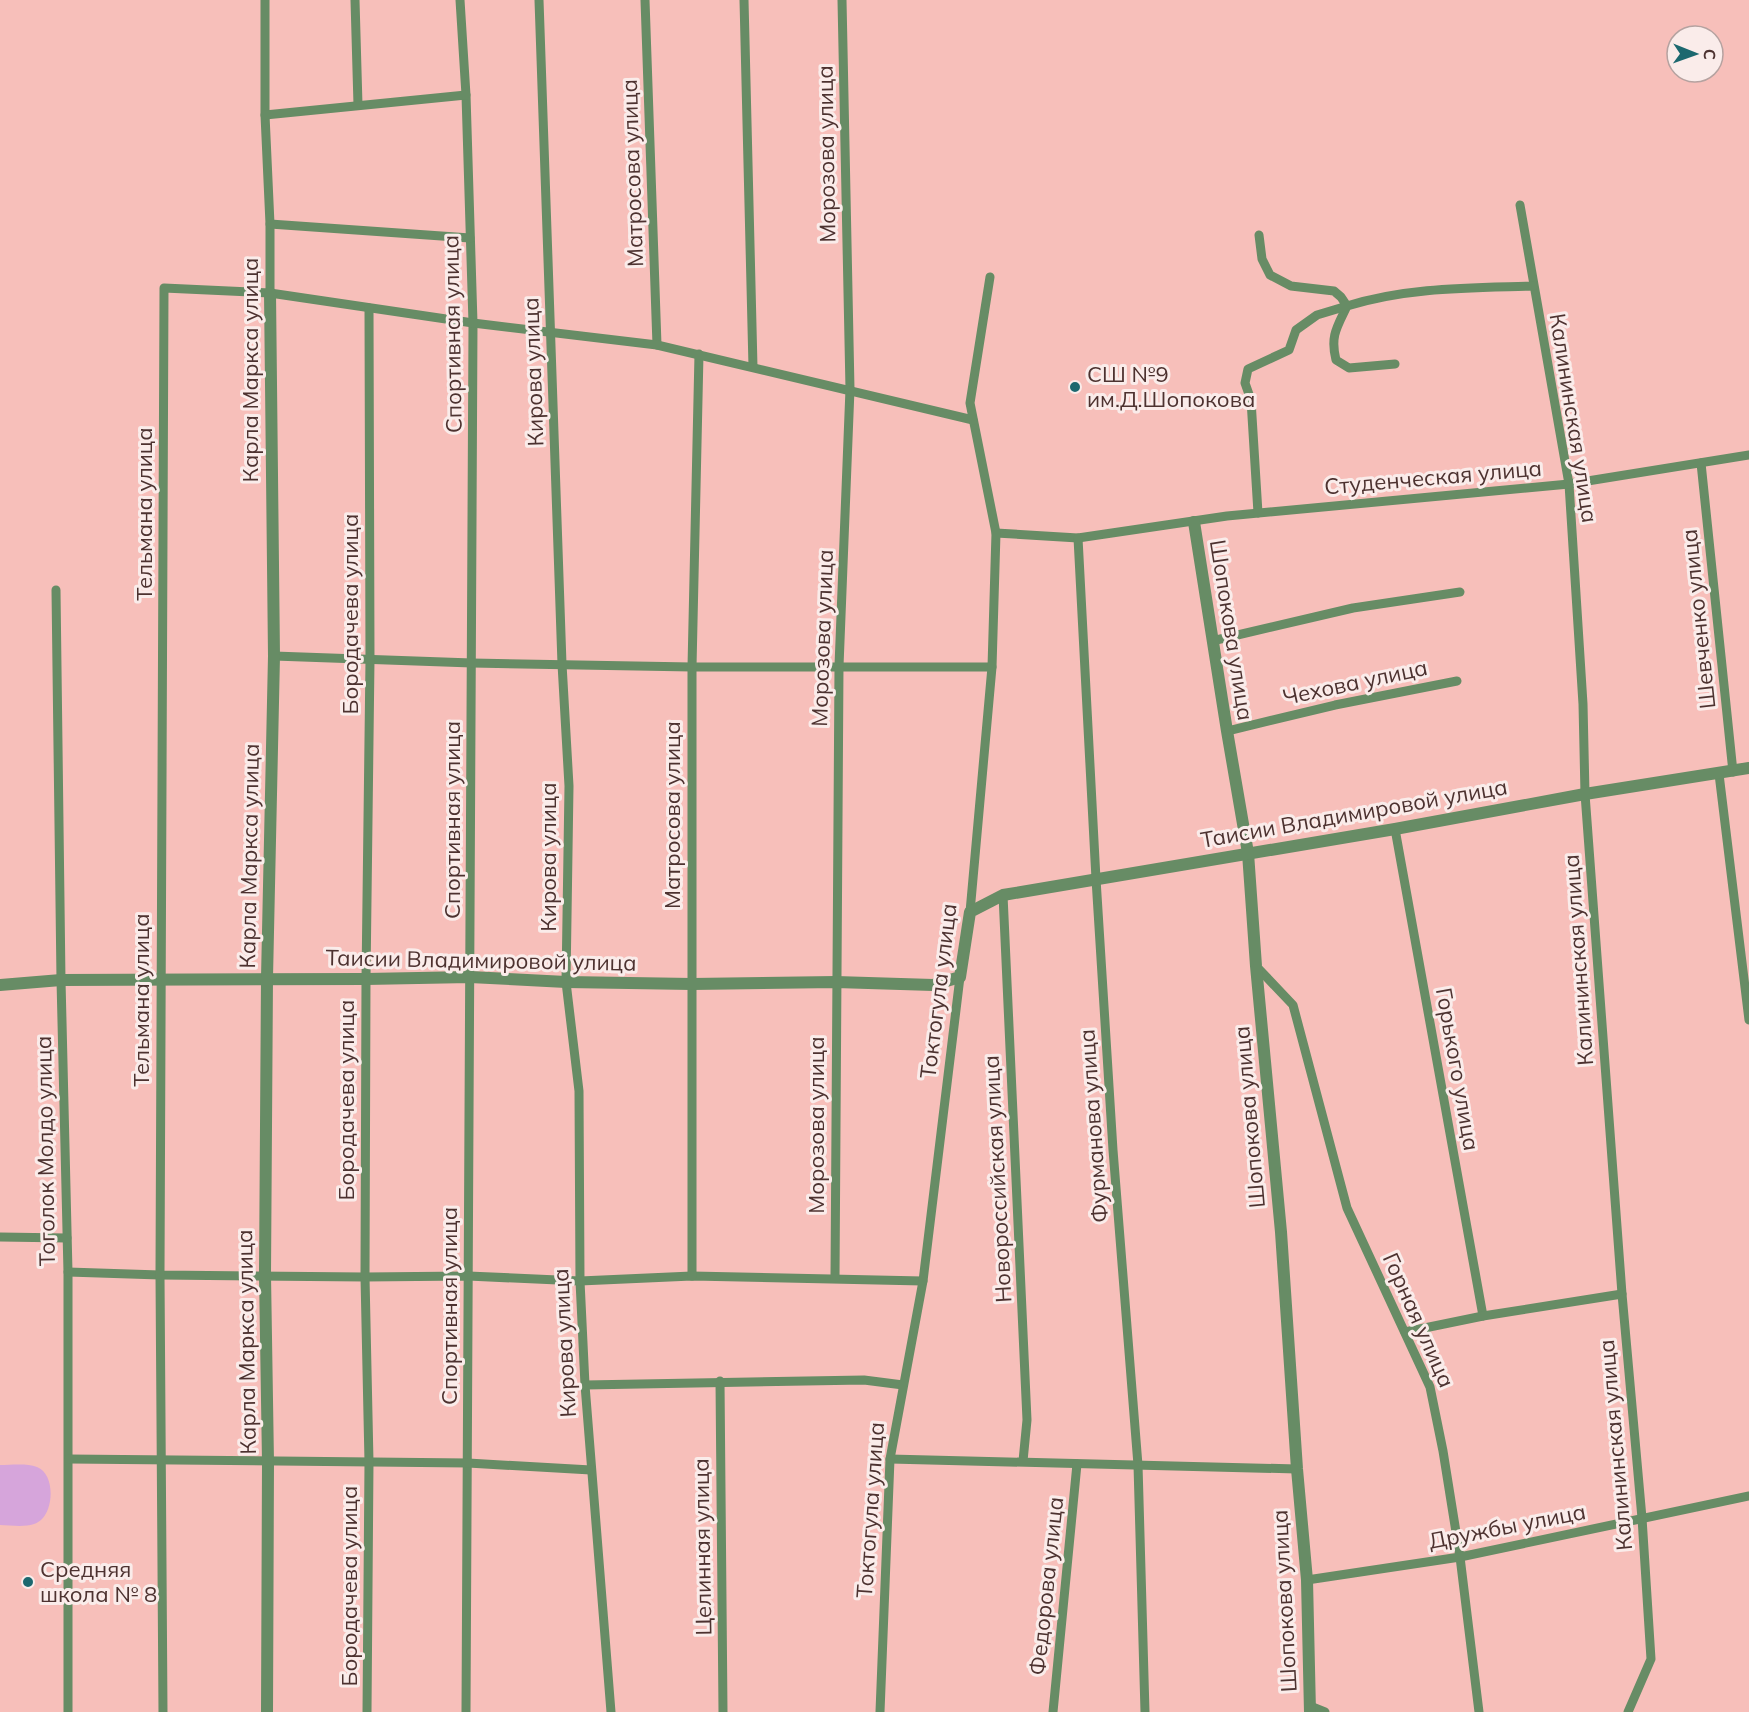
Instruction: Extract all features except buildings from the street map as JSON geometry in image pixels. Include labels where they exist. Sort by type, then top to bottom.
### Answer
[{"type":"street","name":"Карла Маркса улица","points":[[265,0],[265,114],[270,224],[274,656],[267,978],[265,1275],[268,1462],[267,1712]]},
{"type":"street","points":[[355,0],[358,105]]},
{"type":"street","name":"Спортивная улица","points":[[460,0],[466,95],[473,323],[466,1712]]},
{"type":"street","name":"Кирова улица","points":[[539,0],[562,664],[569,786],[566,982],[579,1091],[580,1281],[585,1385],[611,1712]]},
{"type":"street","name":"Матросова улица","points":[[645,0],[657,345]]},
{"type":"street","points":[[744,0],[753,367]]},
{"type":"street","name":"Морозова улица","points":[[835,1278],[839,666],[850,389],[842,0]]},
{"type":"street","points":[[265,114],[466,95]]},
{"type":"street","name":"Калининская улица","points":[[1520,205],[1569,484],[1583,704],[1585,794],[1651,1659],[1628,1712]]},
{"type":"street","points":[[270,224],[470,238]]},
{"type":"street","points":[[1259,235],[1262,259],[1270,275],[1292,286],[1334,291],[1347,306]]},
{"type":"street","name":"Токтогула улица","points":[[880,1712],[890,1459],[923,1281],[970,912],[992,667],[996,533],[970,403],[990,277]]},
{"type":"street","points":[[1258,513],[1251,400],[1245,383],[1248,369],[1289,350],[1296,330],[1317,315],[1374,297],[1431,291],[1533,286]]},
{"type":"street","name":"Тельмана улица","points":[[164,1712],[160,1275],[164,288],[270,293]]},
{"type":"street","points":[[270,293],[473,323],[657,345],[973,420]]},
{"type":"street","points":[[1347,306],[1336,327],[1332,345],[1336,360],[1349,368],[1395,364]]},
{"type":"street","name":"Бородачева улица","points":[[367,1712],[369,1462],[365,1277],[370,660],[369,308]]},
{"type":"street","name":"Матросова улица","points":[[692,1276],[692,667],[699,354]]},
{"type":"street","name":"Студенческая улица","points":[[1194,522],[1227,516],[1569,484],[1749,454]]},
{"type":"street","name":"Шевченко улица","points":[[1701,463],[1733,772]]},
{"type":"street","points":[[996,533],[1078,538],[1194,522]]},
{"type":"street","name":"Шопокова улица","points":[[1194,522],[1248,853],[1256,966],[1281,1232],[1307,1580],[1310,1709]]},
{"type":"street","name":"Фурманова улица","points":[[1078,538],[1096,879],[1138,1465],[1145,1712]]},
{"type":"street","name":"Тоголок Молдо улица","points":[[56,590],[61,980],[68,1272],[68,1712]]},
{"type":"street","points":[[1212,641],[1353,608],[1460,592]]},
{"type":"street","points":[[274,656],[692,667],[992,667]]},
{"type":"street","name":"Чехова улица","points":[[1227,731],[1335,705],[1457,681]]},
{"type":"street","name":"Таисии Владимировой улица","points":[[970,912],[1003,895],[1395,829],[1585,794],[1749,768]]},
{"type":"street","points":[[1719,774],[1749,1020]]},
{"type":"street","name":"Горького улица","points":[[1395,829],[1483,1316]]},
{"type":"street","name":"Новороссийская улица","points":[[1003,895],[1027,1420],[1023,1461]]},
{"type":"street","name":"Горная улица","points":[[1256,966],[1293,1005],[1347,1208],[1430,1387],[1460,1557],[1479,1712]]},
{"type":"street","name":"Таисии Владимировой улица","points":[[0,985],[61,980],[161,978],[366,980],[470,977],[566,982],[692,984],[836,982],[933,985],[960,977]]},
{"type":"street","points":[[0,1237],[67,1238]]},
{"type":"street","points":[[68,1272],[160,1275],[468,1276],[580,1281],[692,1276],[923,1281]]},
{"type":"street","points":[[1405,1332],[1483,1316],[1622,1294]]},
{"type":"street","points":[[585,1385],[864,1380],[903,1385]]},
{"type":"street","name":"Целинная улица","points":[[720,1382],[723,1712]]},
{"type":"street","points":[[890,1459],[1297,1469]]},
{"type":"street","points":[[69,1460],[468,1462],[591,1470]]},
{"type":"street","name":"Федорова улица","points":[[1053,1712],[1077,1464]]},
{"type":"street","name":"Дружбы улица","points":[[1307,1580],[1460,1557],[1749,1496]]},
{"type":"street","points":[[1310,1709],[1325,1712]]},
{"type":"shaded area","points":[[19,1464],[37,1467],[47,1477],[50,1484],[50,1500],[45,1515],[37,1523],[27,1526],[0,1525],[0,1465]]},
{"type":"place","name":"СШ №9 им.Д.Шопокова","points":[[1075,387]]},
{"type":"place","name":"Средняя школа № 8","points":[[28,1582]]}]
